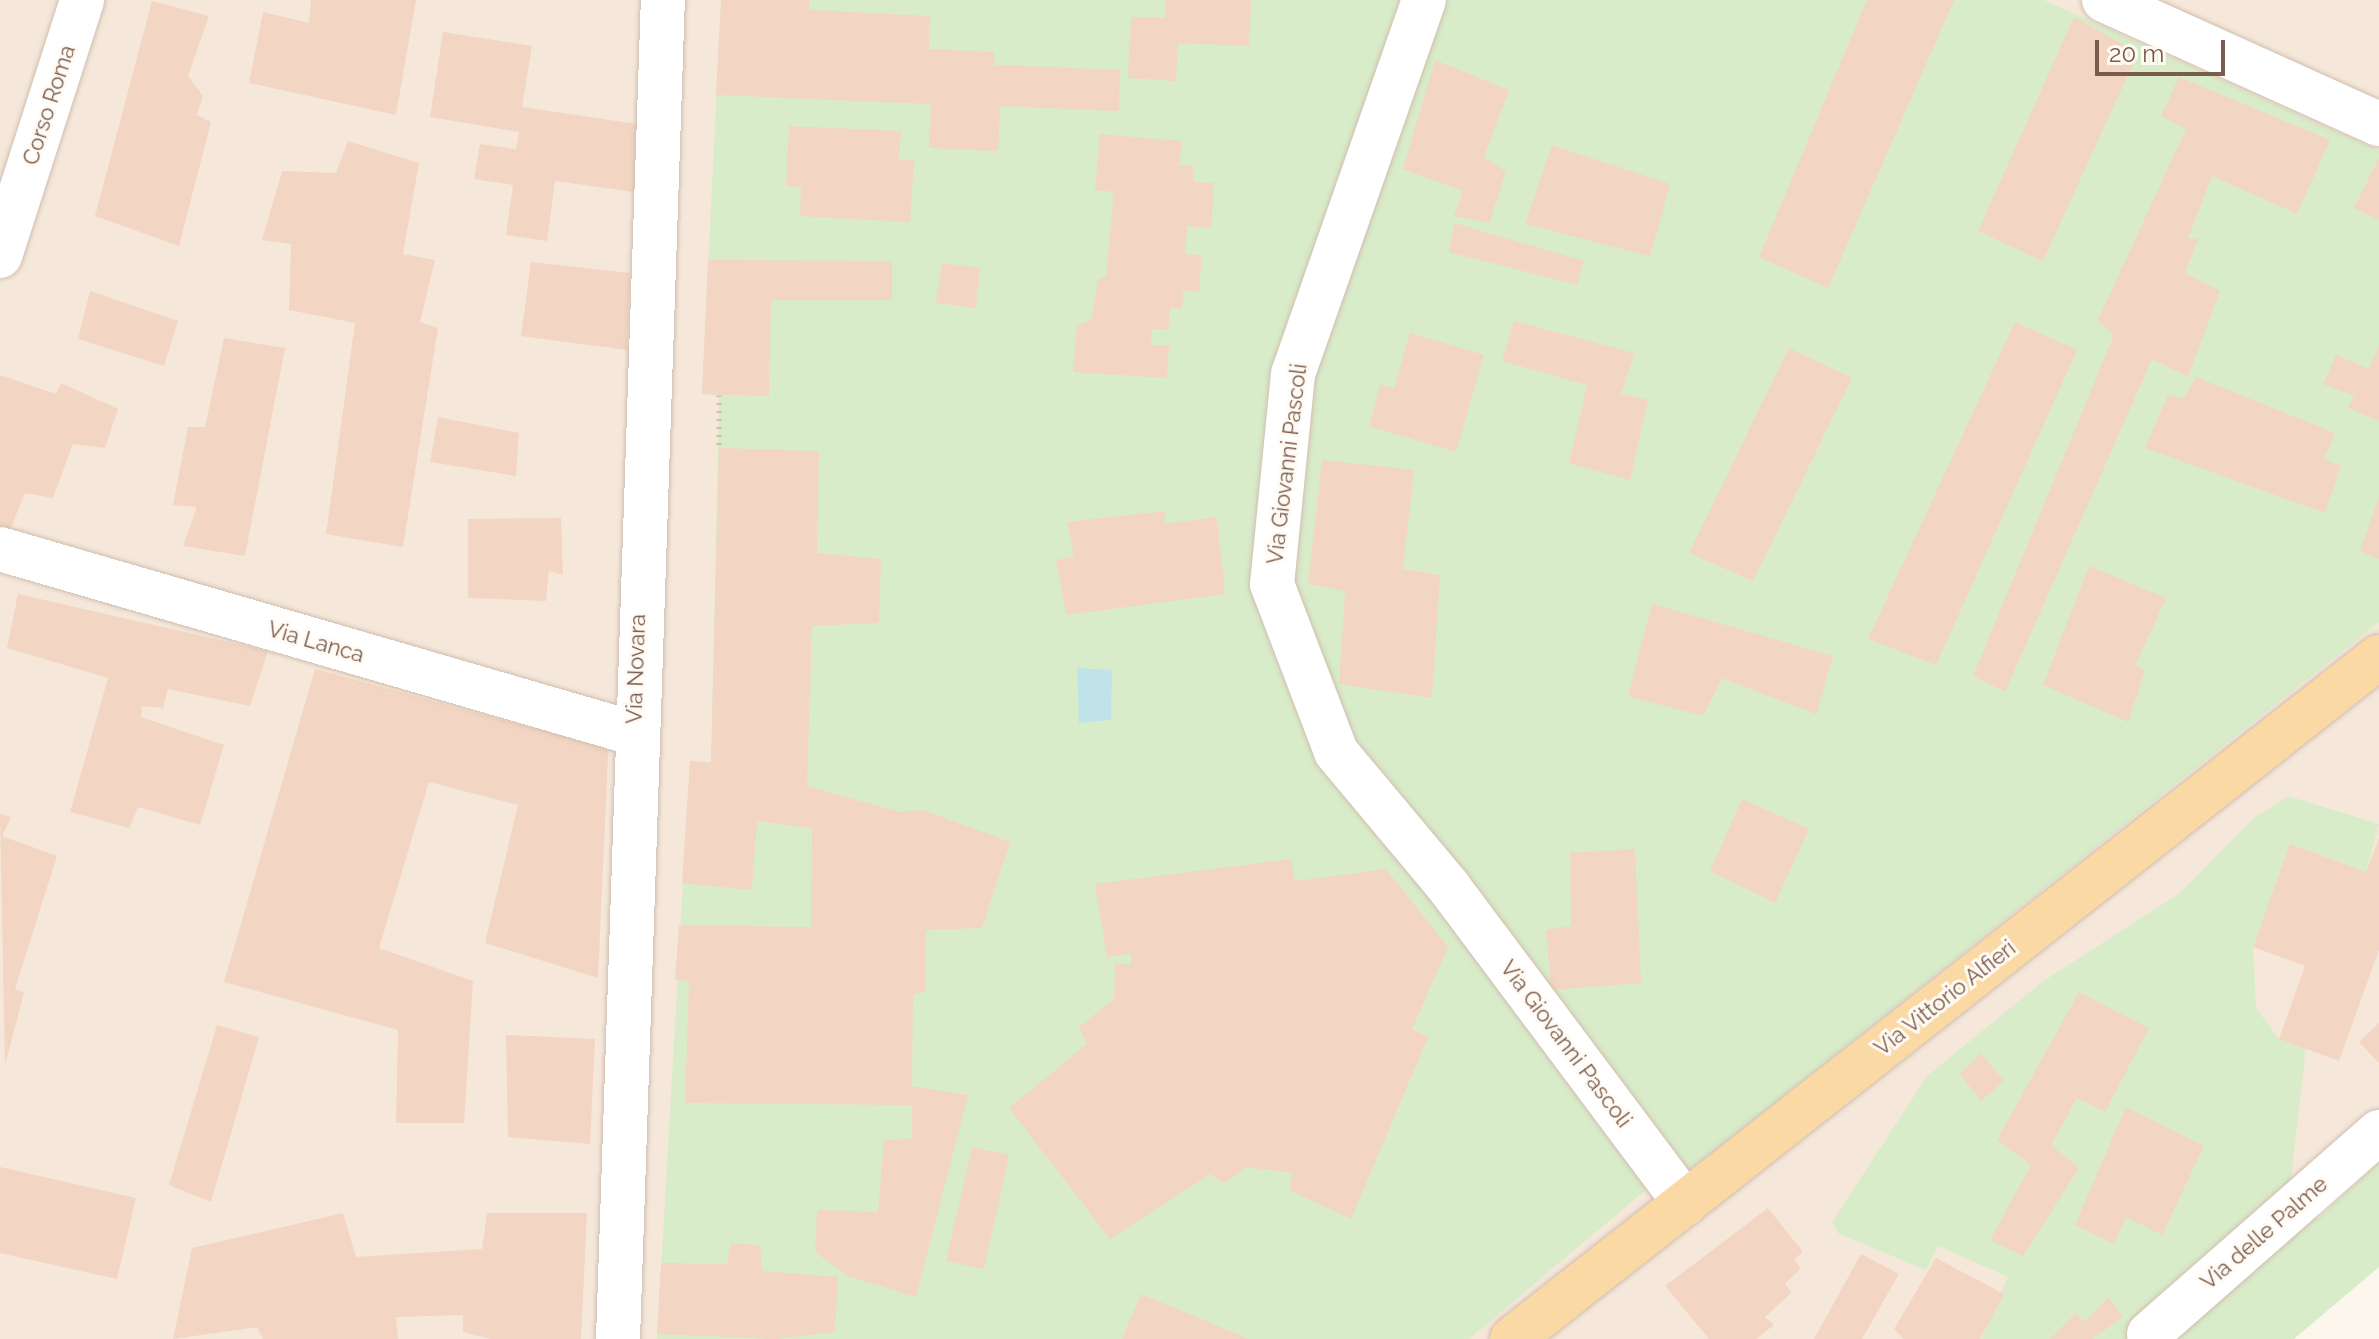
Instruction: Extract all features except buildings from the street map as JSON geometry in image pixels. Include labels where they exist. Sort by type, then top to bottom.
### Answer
[{"type":"main road","name":"Via Vittorio Alfieri","points":[[1512,1339],[2379,657]]},
{"type":"street","name":"Corso Roma","points":[[0,256],[82,0]]},
{"type":"street","name":"Via Novara","points":[[618,1339],[633,733],[663,0]]},
{"type":"street","name":"Via Giovanni Pascoli","points":[[1424,0],[1293,374],[1272,584],[1336,752],[1448,886],[1685,1203]]},
{"type":"street","points":[[2104,0],[2379,124]]},
{"type":"street","name":"Via Lanca","points":[[0,549],[633,733]]},
{"type":"street","name":"Via delle Palme","points":[[2149,1334],[2379,1132]]},
{"type":"path","points":[[719,395],[719,448]]},
{"type":"shaded area","points":[[0,0],[2379,0],[2379,1134],[2150,1339],[0,1339]]},
{"type":"green space","points":[[721,0],[2044,0],[2379,151],[2379,622],[1698,1164],[1648,1188],[1469,1339],[657,1339],[690,761],[711,762],[719,396],[702,394]]},
{"type":"green space","points":[[2288,796],[2379,824],[2366,872],[2290,844],[2253,947],[2256,1008],[2279,1039],[2306,1049],[2291,1178],[2317,1219],[2379,1162],[2379,1267],[2294,1339],[1981,1339],[2008,1277],[1938,1246],[1926,1270],[1839,1234],[1832,1222],[1927,1076],[2042,982],[2180,893],[2253,819]]},
{"type":"water","points":[[1077,668],[1112,670],[1111,720],[1079,723]]}]
